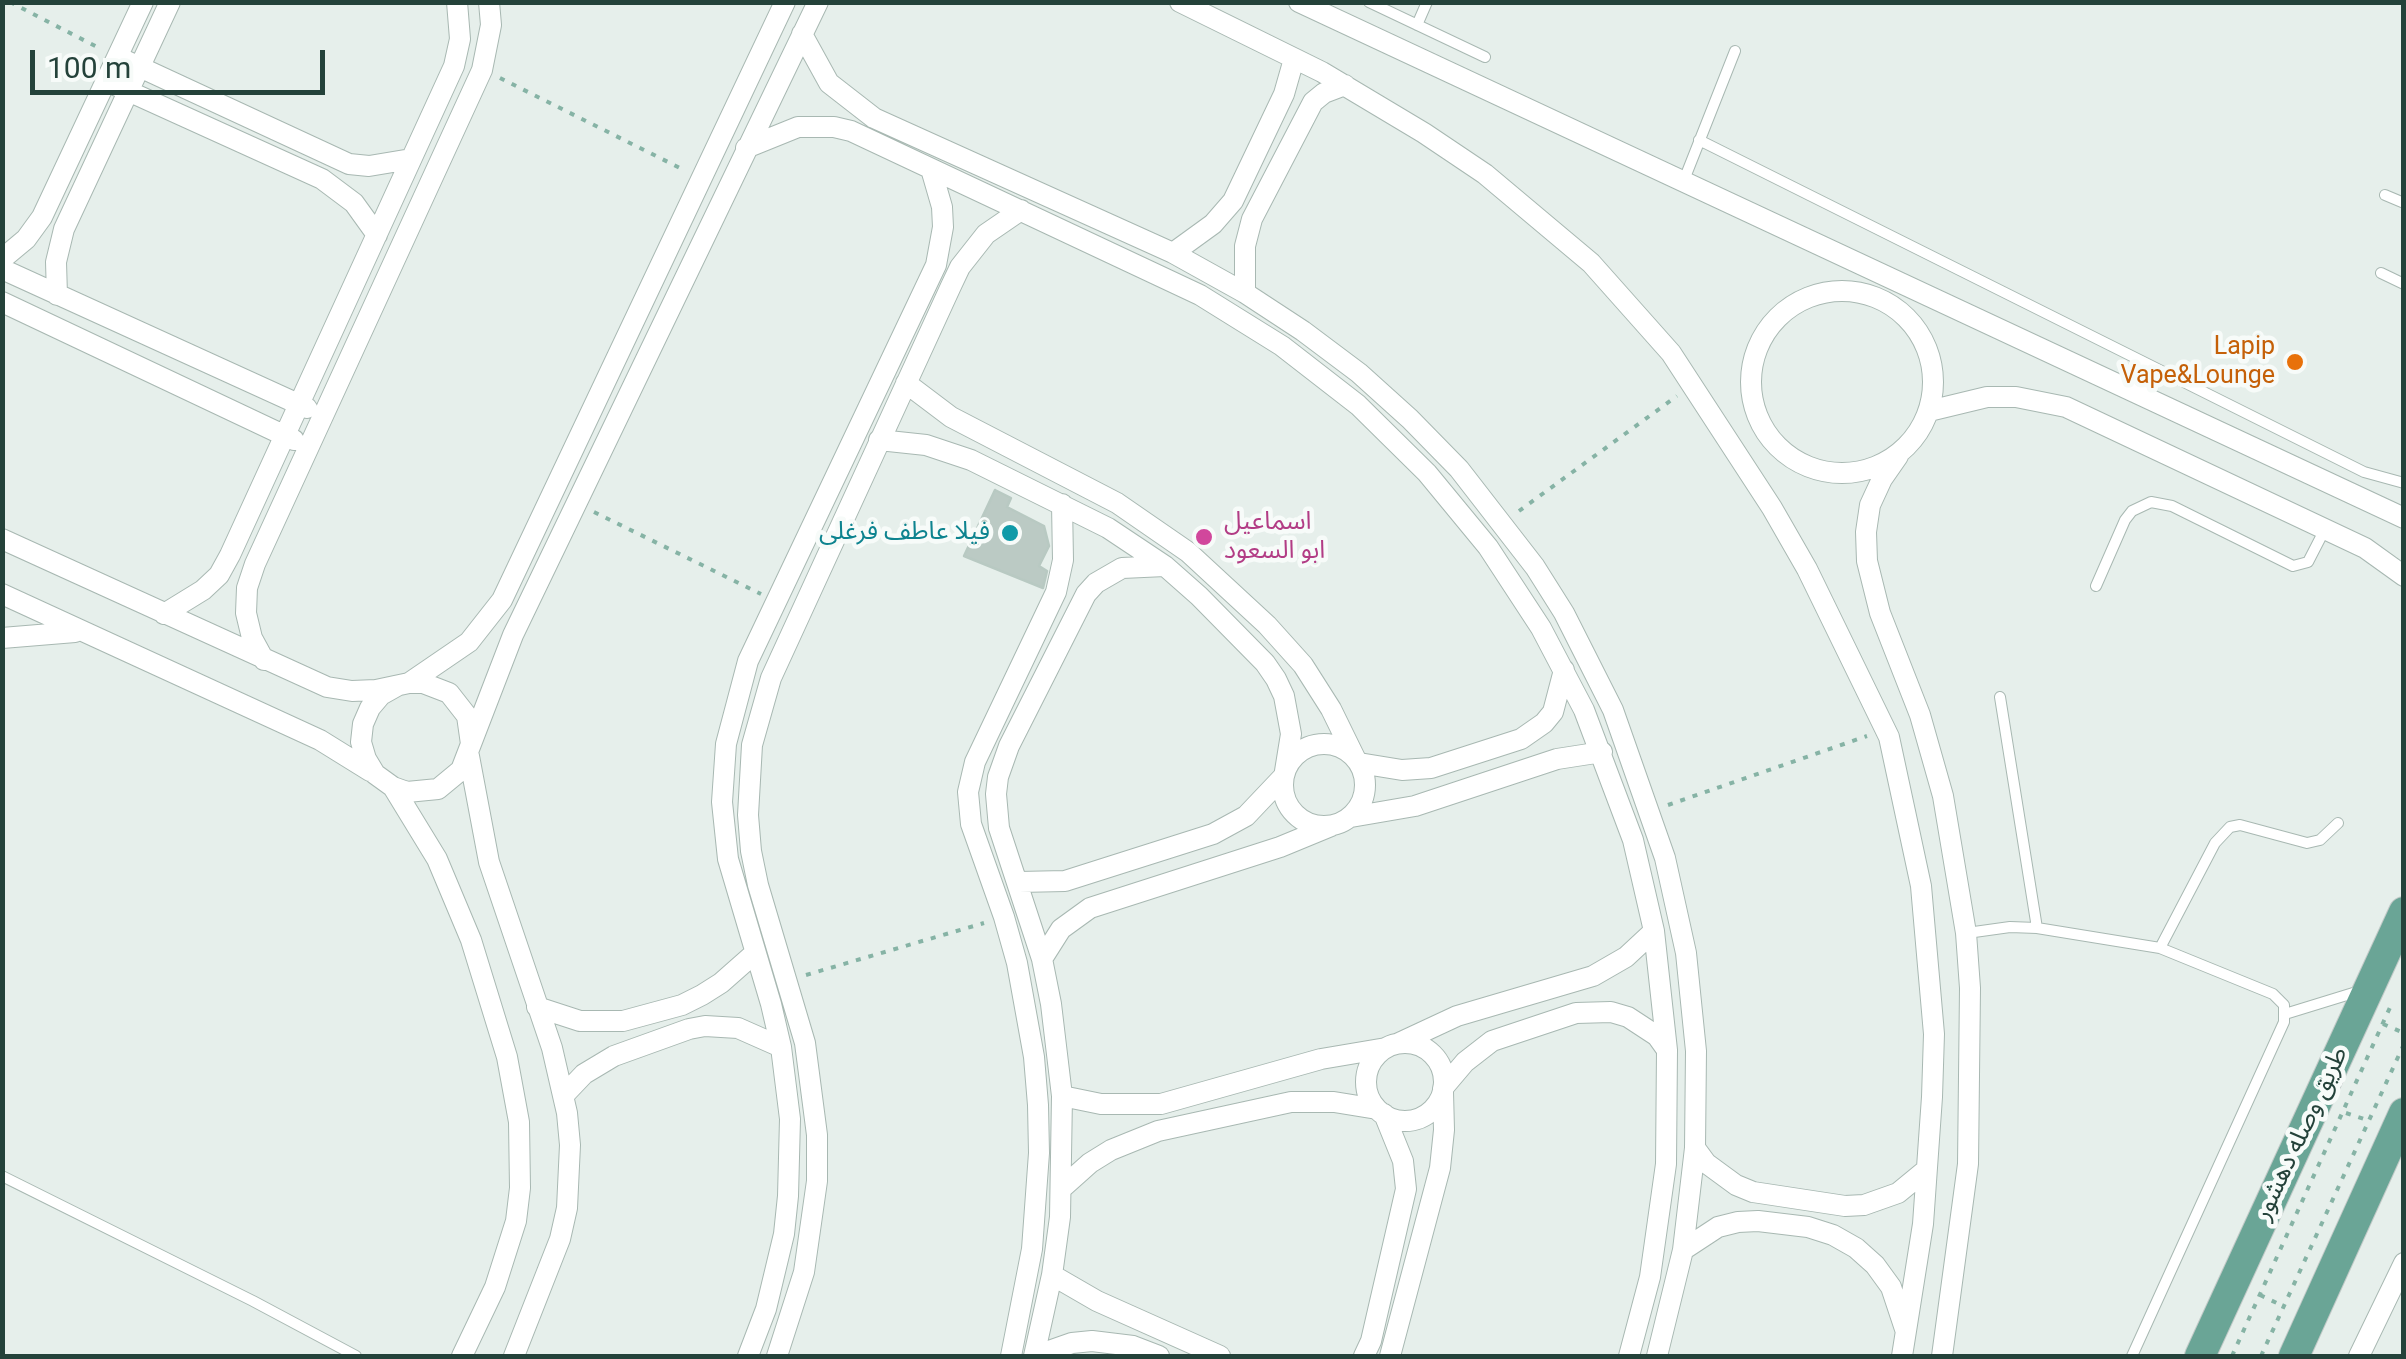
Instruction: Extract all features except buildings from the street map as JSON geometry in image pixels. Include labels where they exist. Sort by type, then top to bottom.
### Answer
[{"type":"main road","name":"طريق وصله دهشور","points":[[2200,1356],[2382,990],[2404,912]]},
{"type":"main road","points":[[2294,1356],[2404,1112]]},
{"type":"street","points":[[2,259],[26,239],[42,217],[143,2]]},
{"type":"street","points":[[57,295],[56,262],[64,229],[170,2]]},
{"type":"street","points":[[164,614],[219,575],[454,66],[460,24],[457,2]]},
{"type":"street","points":[[264,660],[252,638],[246,613],[247,588],[308,446],[482,70],[491,24],[488,2]]},
{"type":"street","points":[[375,774],[366,760],[362,742],[363,724],[370,708],[381,695],[469,642],[502,600],[785,2]]},
{"type":"street","points":[[2,594],[320,740],[393,787],[407,792],[438,788],[451,781],[470,750],[513,635],[818,2]]},
{"type":"street","points":[[1180,2],[1344,85],[1424,132],[1485,174],[1590,262],[1648,324],[1692,384],[1807,568],[1885,730],[1913,836],[1930,961],[1934,1034],[1926,1170],[1918,1261],[1904,1347]]},
{"type":"street","points":[[1300,2],[2404,518]]},
{"type":"street","points":[[460,24],[491,24]]},
{"type":"street","points":[[802,34],[829,82],[874,118],[1173,254],[1245,292],[1303,330],[1372,384],[1459,469],[1536,567],[1590,660],[1613,710],[1665,858],[1686,953],[1696,1050],[1695,1148],[1683,1250],[1657,1356]]},
{"type":"street","points":[[118,57],[349,164],[369,166],[411,159]]},
{"type":"street","points":[[1173,254],[1214,224],[1233,201],[1284,94],[1294,59]]},
{"type":"street","points":[[106,81],[322,179],[354,202],[376,235]]},
{"type":"street","points":[[1245,292],[1245,246],[1252,219],[1313,102],[1344,85]]},
{"type":"street","points":[[746,148],[798,127],[834,127],[851,132],[1200,295],[1282,346],[1358,405],[1427,473],[1488,547],[1533,614],[1602,752],[1633,840],[1654,931],[1668,1050],[1669,1107],[1660,1221],[1650,1278],[1629,1356]]},
{"type":"street","points":[[748,1356],[776,1272],[788,1196],[790,1119],[781,1047],[728,859],[722,773],[738,688],[936,265],[943,227],[942,207],[931,169]]},
{"type":"street","points":[[777,1356],[804,1272],[817,1180],[812,1088],[788,981],[751,850],[748,816],[752,745],[770,678],[960,266],[986,234],[1020,210]]},
{"type":"street","points":[[2,269],[323,416]]},
{"type":"street","points":[[1884,301],[1892,277]]},
{"type":"street","points":[[1898,456],[1875,468],[1850,474],[1824,473],[1800,464],[1779,449],[1764,430],[1754,408],[1752,364],[1758,343],[1786,309],[1826,292],[1848,291],[1884,301],[1910,321],[1926,348],[1933,379],[1929,411],[1911,443],[1882,479],[1870,505],[1866,532],[1868,561],[1880,612],[1933,756],[1966,933],[1971,1042],[1968,1164],[1942,1356]]},
{"type":"street","points":[[2,302],[308,446]]},
{"type":"street","points":[[906,383],[950,417],[1117,503],[1188,552],[1268,625],[1318,686],[1364,776],[1365,792],[1350,817]]},
{"type":"street","points":[[1929,411],[1986,397],[2016,397],[2066,406],[2365,548],[2404,576]]},
{"type":"street","points":[[1734,449],[1764,430]]},
{"type":"street","points":[[879,440],[948,451],[1108,528],[1165,566],[1265,663],[1276,679],[1284,696],[1290,734],[1282,790],[1294,814],[1317,826],[1330,826]]},
{"type":"street","points":[[1011,1356],[1032,1248],[1039,1153],[1034,1057],[1017,963],[971,824],[968,792],[975,762],[1056,592],[1063,560],[1062,504]]},
{"type":"street","points":[[2,539],[328,687],[352,691],[403,684],[437,686],[450,693],[467,716],[489,862],[564,1094],[570,1145],[567,1208],[551,1270],[514,1356]]},
{"type":"street","points":[[1034,1356],[1052,1274],[1062,1188],[1062,1096],[1042,959],[996,811],[996,794],[1002,761],[1086,594],[1096,583],[1122,568],[1165,566]]},
{"type":"street","points":[[2,638],[80,632]]},
{"type":"street","points":[[1020,882],[1065,881],[1213,834],[1246,816],[1299,752],[1310,746],[1334,745],[1357,760],[1402,770],[1431,768],[1521,739],[1534,732],[1553,712],[1564,670]]},
{"type":"street","points":[[1042,959],[1061,930],[1090,908],[1280,847],[1350,817],[1415,806],[1556,759],[1602,752]]},
{"type":"street","points":[[393,787],[431,848],[464,924],[508,1058],[519,1122],[516,1221],[495,1287],[462,1356]]},
{"type":"street","points":[[1364,1356],[1406,1189],[1403,1162],[1368,1093],[1372,1061],[1392,1046],[1457,1016],[1593,976],[1626,957],[1654,931]]},
{"type":"street","points":[[537,1007],[580,1021],[623,1020],[682,1005],[702,995],[722,983],[755,952]]},
{"type":"street","points":[[1062,1188],[1111,1150],[1158,1131],[1291,1102],[1334,1102],[1400,1120],[1422,1117],[1438,1102],[1464,1062],[1492,1041],[1576,1012],[1593,1010],[1628,1016],[1668,1050]]},
{"type":"street","points":[[564,1094],[598,1064],[689,1028],[738,1028],[781,1047]]},
{"type":"street","points":[[1062,1096],[1101,1104],[1162,1104],[1321,1059],[1410,1043],[1430,1052],[1442,1070],[1444,1130],[1440,1168],[1390,1356]]},
{"type":"street","points":[[1695,1148],[1720,1175],[1753,1192],[1845,1206],[1864,1205],[1898,1193],[1926,1170]]},
{"type":"street","points":[[1683,1250],[1708,1232],[1738,1222],[1808,1227],[1833,1235],[1856,1248],[1883,1276],[1902,1311],[1904,1347]]},
{"type":"street","points":[[2360,1356],[2404,1263]]},
{"type":"street","points":[[1052,1274],[1097,1301],[1220,1356]]},
{"type":"street","points":[[1034,1356],[1052,1348],[1092,1341],[1133,1346],[1159,1356]]},
{"type":"lane","points":[[1369,2],[1485,56]]},
{"type":"lane","points":[[1417,25],[1427,2]]},
{"type":"lane","points":[[1684,180],[1735,50]]},
{"type":"lane","points":[[1699,140],[2364,472],[2404,483]]},
{"type":"lane","points":[[2385,195],[2404,203]]},
{"type":"lane","points":[[2381,273],[2404,284]]},
{"type":"lane","points":[[2096,586],[2125,520],[2132,511],[2150,502],[2172,506],[2293,566],[2308,562],[2325,529]]},
{"type":"lane","points":[[2000,698],[2036,928]]},
{"type":"lane","points":[[2160,948],[2215,843],[2230,827],[2240,825],[2307,843],[2320,840],[2338,823]]},
{"type":"lane","points":[[1966,933],[2036,928],[2160,948],[2280,998],[2286,1014],[2132,1356]]},
{"type":"lane","points":[[2286,1014],[2382,990]]},
{"type":"lane","points":[[2,1176],[356,1356]]},
{"type":"path","points":[[10,2],[118,57]]},
{"type":"path","points":[[482,70],[702,179]]},
{"type":"path","points":[[1504,523],[1692,384]]},
{"type":"path","points":[[577,504],[776,601]]},
{"type":"path","points":[[1650,811],[1885,730]]},
{"type":"path","points":[[788,981],[1004,917]]},
{"type":"path","points":[[2232,1356],[2382,1024],[2382,990]]},
{"type":"path","points":[[2382,1024],[2404,1033]]},
{"type":"path","points":[[2260,1356],[2404,1044]]},
{"type":"path","points":[[2344,1112],[2370,1121]]},
{"type":"path","points":[[2260,1295],[2284,1306]]},
{"type":"place","name":"Lapip Vape&Lounge","points":[[2295,362]]},
{"type":"place","name":"فيلا عاطف فرغلى","points":[[1010,533]]},
{"type":"place","name":"اسماعيل ابو السعود","points":[[1204,537]]}]
